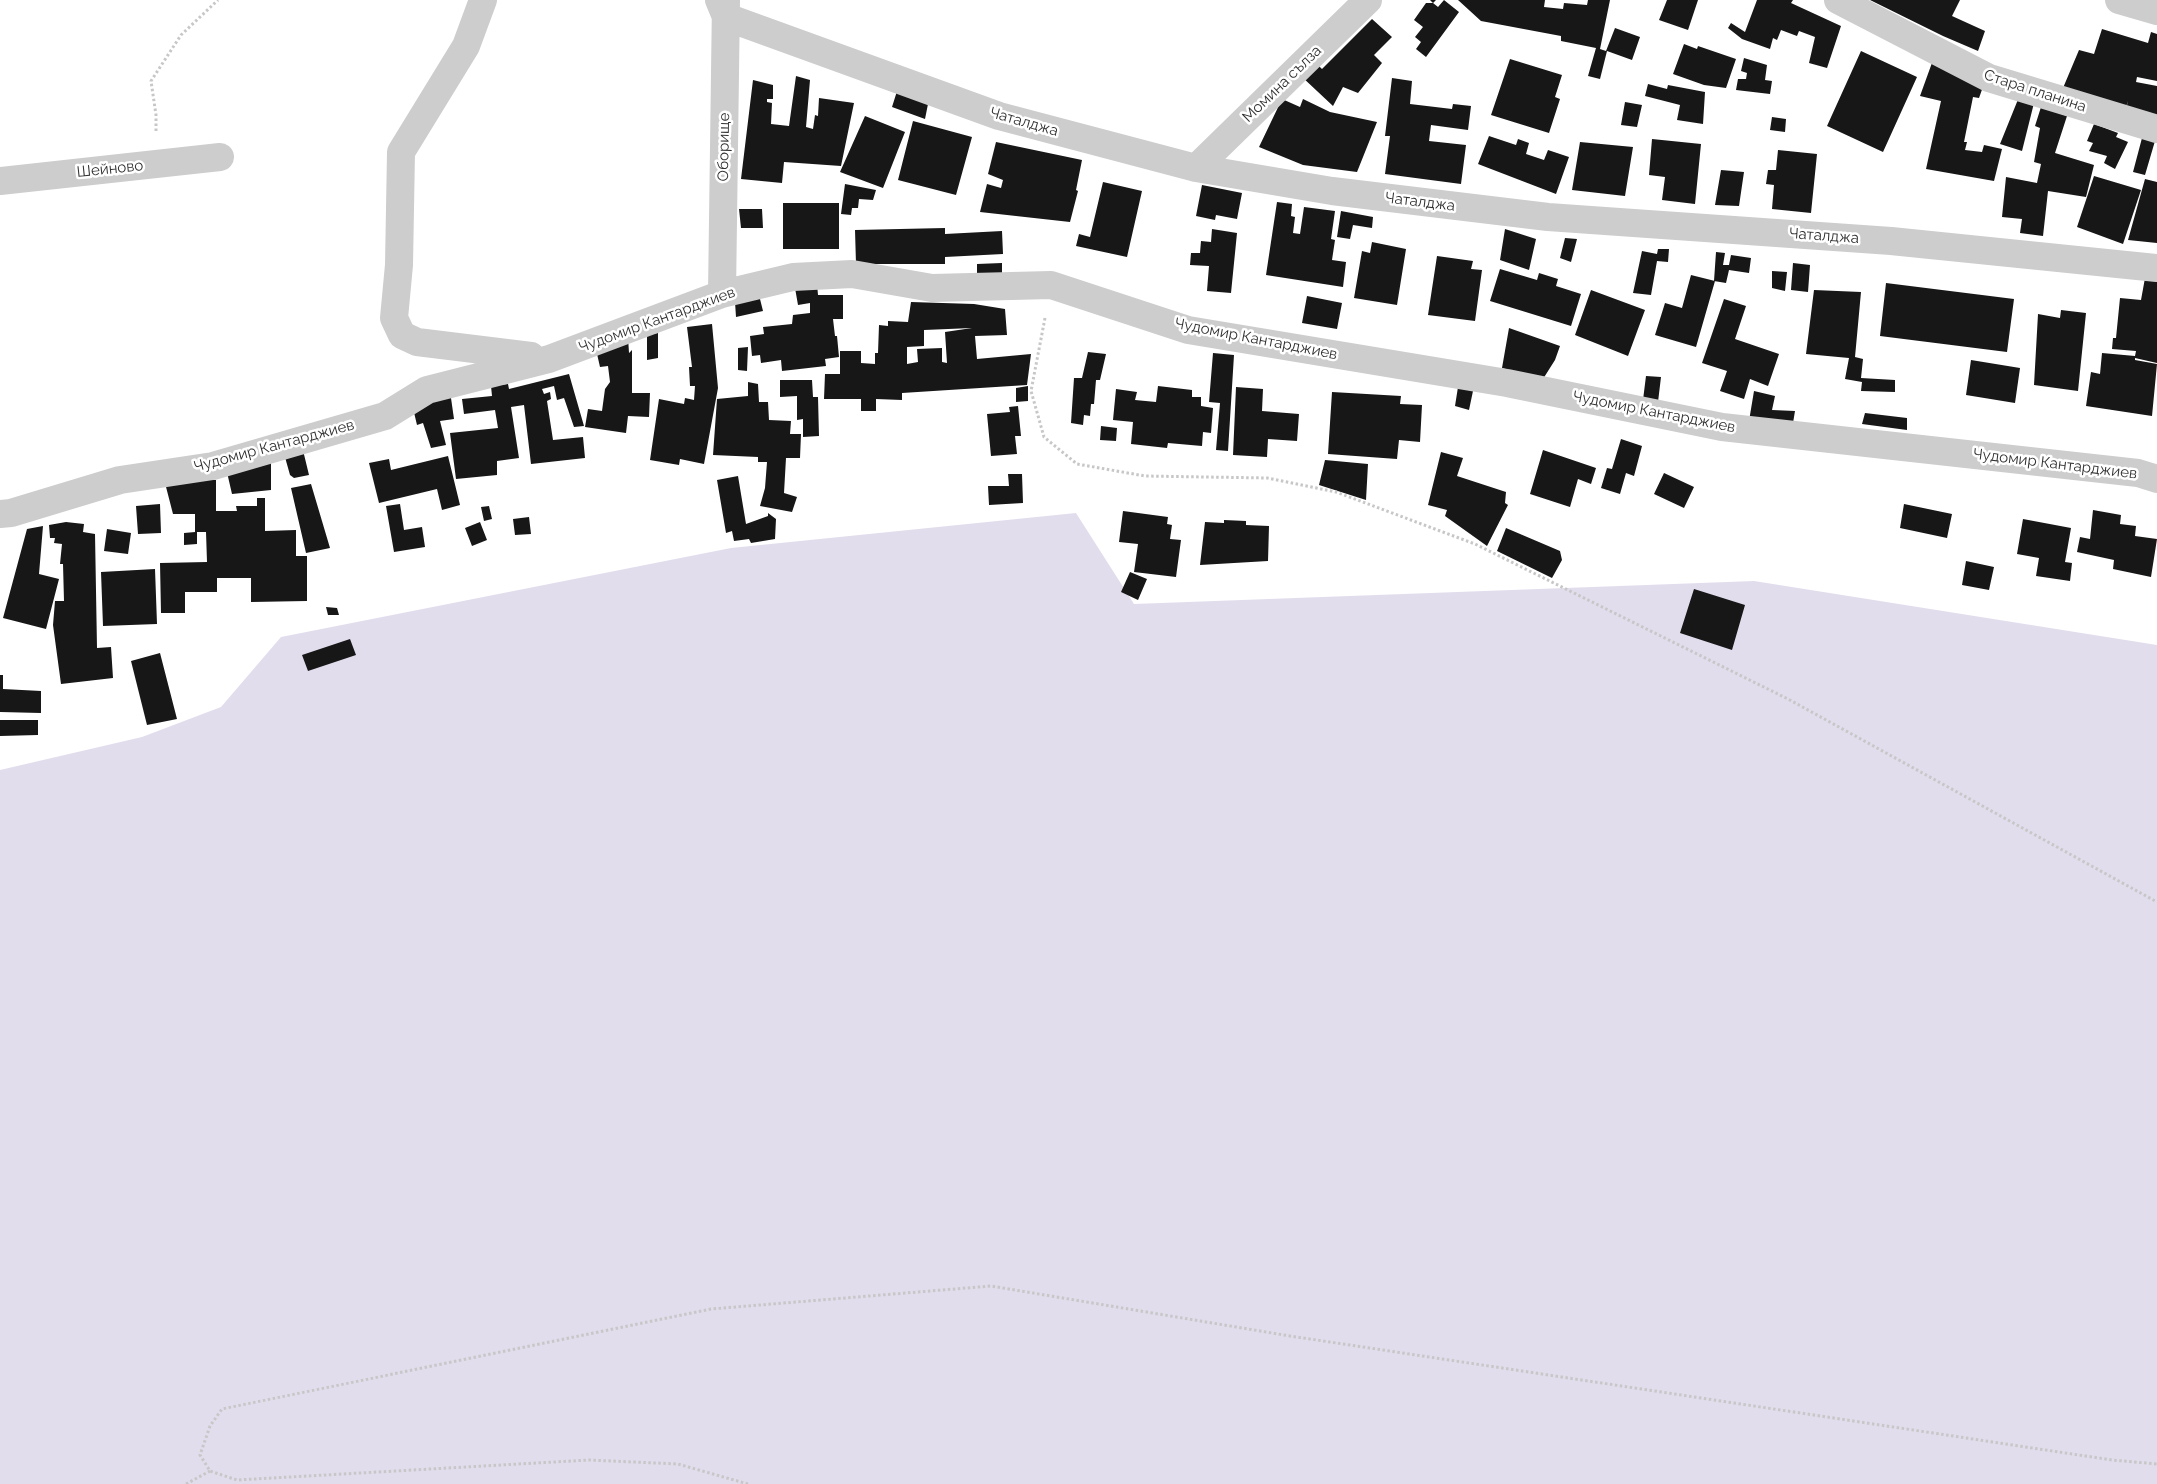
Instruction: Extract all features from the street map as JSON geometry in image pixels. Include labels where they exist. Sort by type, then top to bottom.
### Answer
[{"type":"street","points":[[483,0],[466,46],[401,152],[399,265],[394,318],[402,335],[417,342],[549,359]]},
{"type":"street","name":"Момина сълза","points":[[1196,168],[1368,0]]},
{"type":"street","name":"Стара планина","points":[[1838,0],[1989,78],[2157,129]]},
{"type":"street","points":[[2119,0],[2157,11]]},
{"type":"street","name":"Чаталджа","points":[[724,6],[999,116],[1196,168],[1332,191],[1548,217],[1891,241],[2157,268]]},
{"type":"street","name":"Оборище","points":[[722,294],[724,6]]},
{"type":"street","name":"Шейново","points":[[0,181],[220,157]]},
{"type":"street","name":"Чудомир Кантарджиев","points":[[0,514],[120,480],[213,466],[385,416],[427,390],[549,359],[722,294],[793,277],[852,274],[932,288],[1051,285],[1188,330],[1507,383],[1722,427],[2138,473],[2157,479]]},
{"type":"path","points":[[155,164],[156,115],[151,81],[181,35],[218,0]]},
{"type":"path","points":[[1051,285],[1032,391],[1044,437],[1077,464],[1144,476],[1267,478],[1336,492],[1475,544],[1788,699],[2157,902]]},
{"type":"path","points":[[748,1484],[678,1464],[589,1460],[238,1480],[210,1471],[200,1455],[210,1426],[222,1408],[711,1310],[992,1286],[1290,1336],[2112,1460],[2157,1464]]},
{"type":"path","points":[[186,1484],[210,1471]]},
{"type":"shaded area","points":[[1076,513],[1134,604],[1754,581],[2157,645],[2157,1484],[0,1484],[0,770],[142,737],[221,707],[281,637],[731,548]]},
{"type":"building","points":[[1444,0],[1459,12],[1426,57],[1416,49],[1421,42],[1415,37],[1423,27],[1414,20],[1426,3],[1433,3],[1438,7]]},
{"type":"building","points":[[1458,0],[1545,0],[1544,7],[1563,9],[1564,3],[1587,5],[1588,0],[1610,0],[1600,49],[1606,51],[1615,28],[1640,37],[1632,60],[1607,51],[1600,79],[1588,76],[1596,48],[1561,41],[1561,36],[1481,21]]},
{"type":"building","points":[[1667,0],[1698,0],[1688,30],[1659,20]]},
{"type":"building","points":[[1757,0],[1793,0],[1791,3],[1841,26],[1827,68],[1809,63],[1815,37],[1799,31],[1797,36],[1781,30],[1777,40],[1773,38],[1770,49],[1742,39],[1728,28],[1731,23],[1745,32]]},
{"type":"building","points":[[1870,0],[1960,0],[1952,16],[1985,31],[1978,51],[1943,36]]},
{"type":"building","points":[[1372,19],[1392,37],[1374,55],[1382,63],[1358,93],[1343,87],[1333,106],[1301,76],[1316,63],[1322,69]]},
{"type":"building","points":[[2102,29],[2148,43],[2151,32],[2157,34],[2157,81],[2137,77],[2136,82],[2157,86],[2157,121],[2125,113],[2128,101],[2125,110],[2063,88],[2079,50],[2094,54]]},
{"type":"building","points":[[1684,44],[1697,49],[1698,46],[1736,59],[1726,88],[1704,85],[1673,74]]},
{"type":"building","points":[[1861,51],[1917,77],[1883,152],[1827,126]]},
{"type":"building","points":[[1744,58],[1767,65],[1765,80],[1772,81],[1770,94],[1736,90],[1738,79],[1746,79],[1747,73],[1741,71]]},
{"type":"building","points":[[1510,59],[1562,75],[1555,97],[1560,99],[1549,133],[1491,115]]},
{"type":"building","points":[[1933,60],[1984,84],[1979,98],[1973,97],[1964,142],[1967,142],[1965,150],[1982,152],[1984,145],[2002,149],[1994,181],[1926,169],[1941,101],[1920,96]]},
{"type":"building","points":[[796,76],[810,80],[806,127],[813,129],[815,115],[818,116],[819,98],[854,103],[841,166],[784,162],[782,183],[741,179],[753,80],[773,85],[773,99],[767,99],[767,102],[772,103],[771,124],[789,126]]},
{"type":"building","points":[[1392,78],[1412,81],[1410,104],[1452,109],[1453,104],[1471,106],[1468,130],[1431,125],[1429,141],[1466,145],[1461,184],[1385,174],[1390,136],[1385,136]]},
{"type":"building","points":[[1648,84],[1667,89],[1668,85],[1705,92],[1703,124],[1677,120],[1680,105],[1645,96]]},
{"type":"building","points":[[898,88],[929,99],[925,119],[892,107]]},
{"type":"building","points":[[2019,97],[2034,103],[2022,151],[2000,144]]},
{"type":"building","points":[[1282,99],[1300,107],[1303,99],[1330,112],[1377,122],[1357,172],[1303,165],[1259,147]]},
{"type":"building","points":[[1625,102],[1642,105],[1637,127],[1621,125]]},
{"type":"building","points":[[2041,107],[2067,116],[2055,153],[2094,165],[2086,197],[2048,191],[2043,236],[2020,233],[2022,219],[2002,217],[2006,177],[2037,183],[2041,164],[2034,162],[2040,128],[2035,126]]},
{"type":"building","points":[[865,116],[905,132],[883,188],[840,172]]},
{"type":"building","points":[[1772,117],[1786,119],[1785,132],[1770,130]]},
{"type":"building","points":[[913,121],[972,137],[956,195],[898,180]]},
{"type":"building","points":[[2094,124],[2118,133],[2116,137],[2128,142],[2115,169],[2104,163],[2107,156],[2089,151],[2093,143],[2087,141]]},
{"type":"building","points":[[1489,136],[1516,145],[1518,139],[1529,143],[1526,154],[1544,160],[1548,150],[1569,157],[1556,194],[1478,164]]},
{"type":"building","points":[[2142,138],[2155,141],[2145,175],[2133,172]]},
{"type":"building","points":[[1652,139],[1701,144],[1695,204],[1662,200],[1665,177],[1649,175]]},
{"type":"building","points":[[996,142],[1082,160],[1076,190],[1078,191],[1070,222],[980,212],[987,184],[1001,188],[1003,180],[988,174]]},
{"type":"building","points":[[1580,142],[1633,147],[1625,196],[1572,190]]},
{"type":"building","points":[[1778,150],[1817,154],[1811,213],[1772,209],[1774,185],[1766,184],[1768,170],[1776,170]]},
{"type":"building","points":[[1721,170],[1744,172],[1739,206],[1715,205]]},
{"type":"building","points":[[2094,176],[2141,190],[2123,244],[2077,227]]},
{"type":"building","points":[[2145,179],[2157,182],[2157,243],[2128,240]]},
{"type":"building","points":[[1103,182],[1142,191],[1127,257],[1076,246],[1079,234],[1090,237]]},
{"type":"building","points":[[845,184],[876,190],[873,200],[859,199],[858,208],[852,208],[851,215],[841,214]]},
{"type":"building","points":[[1202,185],[1242,193],[1237,219],[1216,215],[1215,220],[1196,216]]},
{"type":"building","points":[[1277,202],[1292,204],[1291,216],[1295,217],[1293,233],[1300,234],[1304,207],[1335,211],[1331,239],[1335,240],[1332,260],[1346,262],[1343,287],[1266,275]]},
{"type":"building","points":[[783,203],[839,203],[839,249],[783,249]]},
{"type":"building","points":[[739,209],[762,209],[763,228],[741,228]]},
{"type":"building","points":[[1341,211],[1373,217],[1372,228],[1353,225],[1350,239],[1337,237]]},
{"type":"building","points":[[945,228],[945,234],[1002,231],[1003,254],[945,257],[945,264],[856,264],[855,230]]},
{"type":"building","points":[[1212,229],[1237,233],[1231,293],[1207,291],[1209,266],[1190,265],[1191,253],[1200,253],[1201,241],[1211,242]]},
{"type":"building","points":[[1505,229],[1536,239],[1529,270],[1500,260]]},
{"type":"building","points":[[1565,238],[1577,239],[1571,262],[1560,258]]},
{"type":"building","points":[[1372,242],[1406,249],[1397,305],[1354,298],[1362,251],[1370,253]]},
{"type":"building","points":[[1658,249],[1669,249],[1668,262],[1657,261],[1651,295],[1633,293],[1642,251],[1657,254]]},
{"type":"building","points":[[1716,252],[1725,253],[1723,265],[1729,265],[1731,255],[1751,258],[1749,273],[1729,270],[1726,283],[1714,281]]},
{"type":"building","points":[[1437,256],[1473,261],[1471,269],[1482,270],[1475,321],[1428,315]]},
{"type":"building","points":[[1002,263],[1002,282],[977,281],[977,264]]},
{"type":"building","points":[[1793,263],[1810,265],[1808,292],[1791,290]]},
{"type":"building","points":[[1500,269],[1537,280],[1539,273],[1558,279],[1556,286],[1581,294],[1571,326],[1490,301]]},
{"type":"building","points":[[1772,271],[1787,272],[1785,291],[1772,288]]},
{"type":"building","points":[[1691,275],[1715,281],[1696,347],[1655,335],[1665,303],[1682,308]]},
{"type":"building","points":[[2145,278],[2157,280],[2157,363],[2135,358],[2135,360],[2157,364],[2152,416],[2086,406],[2091,372],[2100,374],[2102,353],[2135,356],[2136,351],[2112,349],[2113,338],[2116,338],[2120,298],[2141,300]]},
{"type":"building","points":[[1886,283],[2014,299],[2007,352],[1880,336]]},
{"type":"building","points":[[817,284],[818,295],[843,295],[843,319],[833,319],[839,357],[825,359],[826,366],[782,371],[781,360],[761,363],[760,355],[752,356],[750,336],[764,334],[763,327],[792,324],[793,315],[810,313],[810,303],[798,305],[795,288]]},
{"type":"building","points":[[1591,290],[1645,310],[1628,356],[1575,335]]},
{"type":"building","points":[[1814,290],[1861,292],[1855,357],[1863,359],[1861,378],[1895,380],[1895,392],[1861,391],[1862,382],[1845,379],[1849,358],[1806,354]]},
{"type":"building","points":[[759,295],[763,311],[736,317],[735,302]]},
{"type":"building","points":[[1307,296],[1342,303],[1337,329],[1302,323]]},
{"type":"building","points":[[1724,299],[1746,306],[1735,339],[1779,354],[1768,386],[1750,379],[1744,399],[1720,391],[1727,371],[1702,363]]},
{"type":"building","points":[[911,302],[974,304],[1005,309],[1007,335],[975,336],[977,359],[1031,354],[1027,385],[902,393],[902,400],[876,399],[876,411],[861,411],[861,399],[824,399],[825,374],[840,374],[840,351],[861,351],[861,363],[875,364],[875,353],[878,353],[879,325],[888,326],[888,321],[908,322]],"holes":[[[972,328],[945,332],[947,363],[942,362],[942,348],[917,349],[918,362],[907,364],[907,347],[924,346],[924,330]]]},
{"type":"building","points":[[2061,310],[2086,313],[2078,391],[2034,385],[2038,314],[2060,318]]},
{"type":"building","points":[[712,324],[718,388],[704,464],[680,459],[679,465],[650,460],[659,399],[684,404],[685,398],[694,400],[695,386],[690,386],[689,367],[692,367],[687,327]]},
{"type":"building","points":[[1509,328],[1560,346],[1555,360],[1543,379],[1502,368]]},
{"type":"building","points":[[658,333],[658,358],[647,360],[647,335]]},
{"type":"building","points":[[628,337],[629,353],[632,350],[632,393],[650,393],[649,417],[628,416],[626,433],[585,427],[588,409],[602,411],[605,389],[610,382],[608,366],[600,367],[595,345]]},
{"type":"building","points":[[748,347],[747,371],[738,370],[738,348]]},
{"type":"building","points":[[1088,352],[1106,354],[1100,380],[1096,380],[1094,404],[1091,404],[1090,416],[1084,415],[1083,425],[1071,423],[1074,378],[1082,378]]},
{"type":"building","points":[[1213,353],[1234,355],[1228,451],[1216,450],[1220,403],[1209,402]]},
{"type":"building","points":[[1971,360],[2020,368],[2015,403],[1966,395]]},
{"type":"building","points":[[569,374],[584,426],[574,427],[564,398],[557,400],[554,386],[542,389],[544,394],[550,392],[551,399],[547,401],[553,440],[583,437],[585,458],[531,464],[524,405],[511,407],[519,458],[497,461],[497,475],[456,479],[450,433],[498,428],[495,410],[464,414],[462,399],[492,396],[491,386],[508,384],[509,389]]},
{"type":"building","points":[[1646,376],[1661,377],[1658,402],[1643,400]]},
{"type":"building","points":[[780,380],[812,380],[813,397],[818,397],[819,436],[803,437],[803,419],[797,420],[797,396],[780,397]]},
{"type":"building","points":[[748,382],[758,384],[759,402],[768,402],[769,420],[791,421],[790,434],[801,434],[800,458],[786,458],[784,493],[797,497],[792,512],[760,506],[765,488],[767,462],[758,462],[758,457],[713,455],[717,399],[748,396]]},
{"type":"building","points":[[1028,386],[1028,401],[1016,402],[1016,388]]},
{"type":"building","points":[[1158,386],[1192,390],[1192,397],[1201,397],[1201,406],[1213,408],[1211,433],[1203,432],[1202,446],[1168,443],[1167,448],[1131,444],[1133,422],[1113,420],[1116,389],[1137,392],[1135,400],[1156,402]]},
{"type":"building","points":[[1236,387],[1263,389],[1262,411],[1299,414],[1297,441],[1268,439],[1267,457],[1233,455]]},
{"type":"building","points":[[1458,387],[1473,391],[1469,410],[1455,406]]},
{"type":"building","points":[[450,391],[454,419],[440,421],[446,445],[431,448],[423,423],[417,425],[412,404]]},
{"type":"building","points":[[1754,391],[1775,396],[1772,410],[1795,411],[1793,423],[1749,421]]},
{"type":"building","points":[[1332,392],[1401,396],[1400,404],[1422,405],[1420,442],[1399,440],[1397,459],[1328,454]]},
{"type":"building","points":[[1018,406],[1021,436],[1015,436],[1017,454],[991,456],[987,414],[1010,412],[1009,407]]},
{"type":"building","points":[[1865,413],[1907,418],[1907,430],[1862,424]]},
{"type":"building","points":[[1101,426],[1117,428],[1116,441],[1100,440]]},
{"type":"building","points":[[1621,439],[1642,446],[1634,476],[1626,473],[1620,494],[1601,488],[1607,468],[1612,469]]},
{"type":"building","points":[[301,442],[309,475],[294,478],[290,475],[283,450]]},
{"type":"building","points":[[1543,450],[1596,468],[1591,484],[1578,479],[1570,507],[1530,494]]},
{"type":"building","points":[[1441,452],[1463,458],[1457,476],[1506,492],[1505,503],[1508,505],[1487,546],[1445,516],[1447,510],[1428,505]]},
{"type":"building","points":[[448,456],[460,505],[442,510],[437,489],[379,503],[369,463],[389,459],[391,470]]},
{"type":"building","points":[[271,457],[271,490],[232,494],[226,468]]},
{"type":"building","points":[[1325,460],[1368,464],[1366,500],[1319,485]]},
{"type":"building","points":[[1664,473],[1694,487],[1684,508],[1654,494]]},
{"type":"building","points":[[1008,474],[1022,474],[1023,503],[989,505],[988,486],[1009,486]]},
{"type":"building","points":[[738,476],[746,524],[768,516],[768,513],[776,519],[775,539],[751,543],[749,539],[734,541],[732,531],[726,533],[717,480]]},
{"type":"building","points":[[216,480],[216,511],[237,511],[236,506],[257,506],[257,498],[265,498],[265,531],[296,530],[296,556],[307,556],[307,601],[251,602],[251,578],[217,578],[217,592],[185,592],[185,613],[161,613],[160,563],[207,562],[206,532],[197,532],[197,544],[184,545],[184,533],[195,532],[195,514],[173,514],[165,483]]},
{"type":"building","points":[[311,484],[330,548],[306,553],[291,488]]},
{"type":"building","points":[[160,504],[161,533],[138,534],[136,506]]},
{"type":"building","points":[[400,504],[404,530],[422,527],[425,547],[394,552],[386,506]]},
{"type":"building","points":[[1904,504],[1952,514],[1947,538],[1900,528]]},
{"type":"building","points":[[489,506],[492,519],[484,521],[481,507]]},
{"type":"building","points":[[2093,510],[2121,515],[2120,524],[2136,526],[2135,536],[2157,539],[2151,577],[2113,569],[2114,560],[2077,552],[2080,537],[2090,539]]},
{"type":"building","points":[[1123,511],[1168,517],[1167,524],[1172,525],[1170,539],[1181,540],[1176,577],[1134,572],[1138,544],[1119,542]]},
{"type":"building","points":[[529,517],[531,534],[515,535],[513,519]]},
{"type":"building","points":[[2023,519],[2071,528],[2065,562],[2072,563],[2070,581],[2036,576],[2039,558],[2017,554]]},
{"type":"building","points":[[1224,520],[1246,521],[1246,525],[1269,526],[1268,561],[1200,565],[1205,522],[1224,523]]},
{"type":"building","points":[[66,522],[84,524],[83,532],[95,534],[97,648],[111,647],[113,678],[61,684],[53,625],[55,601],[64,601],[63,564],[60,564],[62,544],[54,543],[55,538],[50,538],[49,525]]},
{"type":"building","points":[[480,522],[487,540],[472,546],[465,528]]},
{"type":"building","points":[[43,526],[39,574],[59,579],[46,629],[3,618],[27,529]]},
{"type":"building","points":[[1506,528],[1560,551],[1562,560],[1552,578],[1497,551]]},
{"type":"building","points":[[107,529],[131,533],[128,554],[104,551]]},
{"type":"building","points":[[1966,561],[1994,567],[1989,590],[1962,585]]},
{"type":"building","points":[[155,569],[157,624],[103,626],[101,572]]},
{"type":"building","points":[[1130,572],[1147,579],[1138,600],[1121,592]]},
{"type":"building","points":[[1694,589],[1745,605],[1732,650],[1680,633]]},
{"type":"building","points":[[326,607],[337,608],[339,615],[328,615]]},
{"type":"building","points":[[350,639],[356,655],[308,671],[302,655]]},
{"type":"building","points":[[160,653],[177,719],[147,725],[131,661]]},
{"type":"building","points":[[0,675],[3,675],[3,689],[41,691],[41,713],[0,712]]},
{"type":"building","points":[[0,720],[38,720],[38,735],[0,736]]}]
